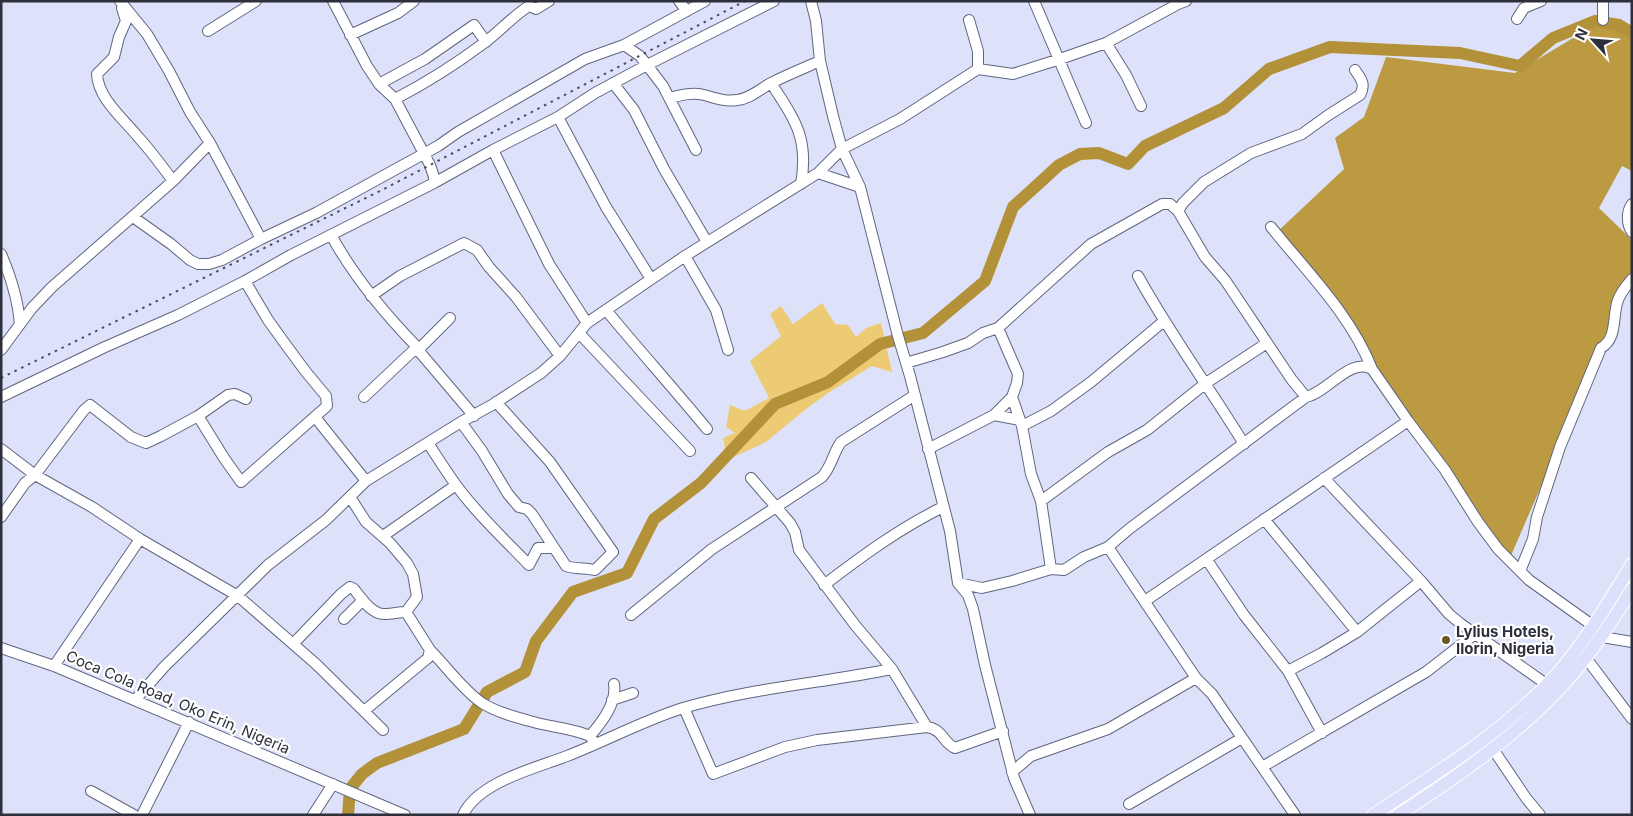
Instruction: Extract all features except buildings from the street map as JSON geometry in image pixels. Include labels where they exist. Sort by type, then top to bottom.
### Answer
[{"type":"main road","points":[[1373,815],[1478,743],[1509,719],[1557,674],[1591,627],[1632,564]]},
{"type":"main road","points":[[1398,815],[1494,749],[1545,704],[1586,658],[1632,588]]},
{"type":"street","points":[[120,1],[147,34],[169,71],[261,239]]},
{"type":"street","points":[[120,1],[126,21],[118,37],[114,58],[97,74],[98,84],[124,121],[173,181]]},
{"type":"street","points":[[208,31],[256,1]]},
{"type":"street","points":[[333,1],[367,66],[379,84],[395,99],[424,152],[434,176],[434,183]]},
{"type":"street","points":[[350,35],[398,13],[414,1]]},
{"type":"street","points":[[395,99],[463,59],[486,42],[527,4],[536,9],[549,1]]},
{"type":"street","points":[[679,1],[687,12]]},
{"type":"street","points":[[133,217],[198,264],[208,264],[222,260],[438,146],[458,132],[585,60],[624,45],[705,1]]},
{"type":"street","points":[[1,396],[97,350],[178,315],[245,281],[291,255],[434,183],[558,117],[595,92],[646,64],[774,1]]},
{"type":"street","points":[[812,1],[820,61],[842,150],[860,187],[950,531],[958,583],[968,595],[973,609],[1012,772],[1030,815]]},
{"type":"street","points":[[1034,1],[1086,123]]},
{"type":"street","points":[[1517,18],[1524,8],[1541,1]]},
{"type":"street","points":[[1603,1],[1603,20]]},
{"type":"street","points":[[136,700],[164,667],[268,566],[326,520],[366,480],[474,416],[541,373],[560,356],[587,323],[685,256],[818,173],[842,150],[900,119],[978,69],[1013,74],[1060,59],[1106,43],[1180,2]]},
{"type":"street","points":[[969,20],[978,52],[978,69]]},
{"type":"street","points":[[379,84],[425,58],[474,25],[486,42]]},
{"type":"street","points":[[1106,43],[1126,75],[1141,106]]},
{"type":"street","points":[[624,45],[640,56],[663,86],[696,150]]},
{"type":"street","points":[[670,98],[684,94],[694,94],[716,100],[746,99],[771,83],[820,61]]},
{"type":"street","points":[[1178,211],[1183,203],[1204,182],[1251,153],[1302,134],[1360,95],[1363,90],[1363,83],[1355,70]]},
{"type":"street","points":[[613,83],[634,110],[664,169],[707,242]]},
{"type":"street","points":[[771,83],[792,114],[803,144],[804,164],[801,184]]},
{"type":"street","points":[[558,117],[606,207],[651,279]]},
{"type":"street","points":[[1,350],[32,308],[52,287],[173,181],[210,143]]},
{"type":"street","points":[[493,150],[549,264],[587,323]]},
{"type":"street","points":[[818,173],[860,187]]},
{"type":"street","points":[[906,363],[960,346],[983,333],[998,328],[1091,244],[1162,204],[1170,204],[1178,211],[1205,257],[1230,288],[1306,397]]},
{"type":"street","points":[[1632,204],[1628,208],[1627,226],[1632,232]]},
{"type":"street","points":[[1271,227],[1344,317],[1366,354],[1372,369],[1445,470],[1478,522],[1498,549],[1540,588],[1602,636],[1632,642]]},
{"type":"street","points":[[332,235],[346,261],[371,296],[418,348],[474,416]]},
{"type":"street","points":[[371,296],[400,276],[464,242],[477,250],[489,267],[516,297],[560,356]]},
{"type":"street","points":[[1,254],[10,275],[18,303],[20,324]]},
{"type":"street","points":[[685,256],[716,310],[728,350]]},
{"type":"street","points":[[1138,276],[1164,321],[1244,444]]},
{"type":"street","points":[[1520,571],[1533,539],[1537,518],[1560,447],[1601,348],[1611,338],[1618,300],[1632,279]]},
{"type":"street","points":[[198,416],[224,458],[242,482],[327,406],[326,396],[268,320],[245,281]]},
{"type":"street","points":[[18,303],[32,308]]},
{"type":"street","points":[[606,310],[642,354],[665,377],[707,429]]},
{"type":"street","points":[[364,397],[450,318]]},
{"type":"street","points":[[994,415],[1021,423],[1051,411],[1091,382],[1164,321]]},
{"type":"street","points":[[928,449],[994,415],[1012,396],[1018,374],[998,328]]},
{"type":"street","points":[[578,334],[690,450]]},
{"type":"street","points":[[1041,501],[1108,452],[1147,430],[1206,383],[1267,343]]},
{"type":"street","points":[[958,583],[982,588],[1051,569],[1064,570],[1084,557],[1108,547],[1129,529],[1306,397],[1322,390],[1360,365],[1372,369]]},
{"type":"street","points":[[1,517],[25,483],[35,475],[79,416],[90,405],[131,437],[146,442],[198,416],[228,395],[235,394],[246,399]]},
{"type":"street","points":[[631,615],[712,549],[822,477],[829,470],[836,448],[842,442],[915,395]]},
{"type":"street","points":[[1012,396],[1021,423],[1031,474],[1041,501],[1051,569]]},
{"type":"street","points":[[461,422],[482,451],[508,494],[519,507],[528,509],[566,566],[595,570],[613,552],[550,462],[496,402]]},
{"type":"street","points":[[315,417],[366,480]]},
{"type":"street","points":[[1145,601],[1408,421]]},
{"type":"street","points":[[428,443],[456,485],[494,530],[529,565],[538,548],[554,548]]},
{"type":"street","points":[[1,449],[35,475],[92,507],[140,539],[238,596],[316,664],[383,730]]},
{"type":"street","points":[[751,478],[790,523],[795,532],[799,550],[824,585],[892,669],[927,727]]},
{"type":"street","points":[[1324,478],[1421,581],[1449,614],[1546,684]]},
{"type":"street","points":[[383,536],[456,485]]},
{"type":"street","points":[[293,644],[350,587],[354,589],[370,608],[383,615],[406,612],[417,597],[413,574],[407,562],[383,536],[366,522],[350,497]]},
{"type":"street","points":[[824,585],[867,553],[918,520],[943,507]]},
{"type":"street","points":[[1264,519],[1357,632]]},
{"type":"street","points":[[54,666],[140,539]]},
{"type":"street","points":[[1108,547],[1196,678],[1212,694],[1295,815]]},
{"type":"street","points":[[1207,560],[1244,615],[1288,671],[1322,733]]},
{"type":"street","points":[[1288,671],[1357,632],[1421,581]]},
{"type":"street","points":[[973,609],[982,588]]},
{"type":"street","points":[[344,620],[363,600]]},
{"type":"street","points":[[406,612],[430,650],[463,686],[482,702],[491,708],[530,720],[560,729],[582,732],[592,740]]},
{"type":"street","points":[[1262,767],[1426,672],[1475,634]]},
{"type":"street","name":"Coca Cola Road, Oko Erin, Nigeria","points":[[1,648],[54,666],[405,815]]},
{"type":"street","points":[[364,711],[428,658],[430,650]]},
{"type":"street","points":[[1586,658],[1632,719]]},
{"type":"street","points":[[463,815],[475,799],[492,786],[567,756],[592,740],[684,708],[729,697],[892,669]]},
{"type":"street","points":[[1012,772],[1031,756],[1108,730],[1196,678]]},
{"type":"street","points":[[592,740],[612,700],[615,690],[614,684]]},
{"type":"street","points":[[612,700],[633,694]]},
{"type":"street","points":[[684,708],[713,774],[785,747],[816,740],[927,727],[938,730],[947,743],[955,748],[1003,731]]},
{"type":"street","points":[[142,815],[189,722]]},
{"type":"street","points":[[1129,804],[1242,738]]},
{"type":"street","points":[[1494,749],[1526,798],[1540,815]]},
{"type":"street","points":[[313,815],[338,786]]},
{"type":"street","points":[[91,791],[134,815]]},
{"type":"shaded area","points":[[1603,20],[1632,37],[1632,171],[1622,166],[1599,208],[1632,240],[1632,277],[1509,560],[1372,369],[1327,287],[1276,233],[1344,169],[1335,138],[1364,117],[1386,57],[1515,73]]},
{"type":"shaded area","points":[[822,303],[835,324],[848,325],[856,337],[866,328],[881,323],[892,372],[872,366],[828,393],[766,442],[727,460],[723,438],[735,433],[726,427],[730,405],[745,411],[769,398],[750,361],[781,336],[770,314],[781,306],[793,324]]},
{"type":"waterway","points":[[348,815],[350,789],[362,774],[377,763],[464,729],[487,692],[525,672],[536,641],[573,592],[627,573],[654,519],[701,483],[775,404],[828,382],[880,344],[923,333],[985,281],[1013,207],[1059,165],[1080,154],[1099,153],[1128,164],[1145,146],[1224,108],[1269,69],[1330,47],[1460,53],[1520,66],[1553,38],[1595,21],[1619,25],[1632,33]]},
{"type":"railway","points":[[1,378],[382,190],[745,1]]},
{"type":"place","name":"Lylius Hotels, Ilorin, Nigeria","points":[[1446,640]]}]
